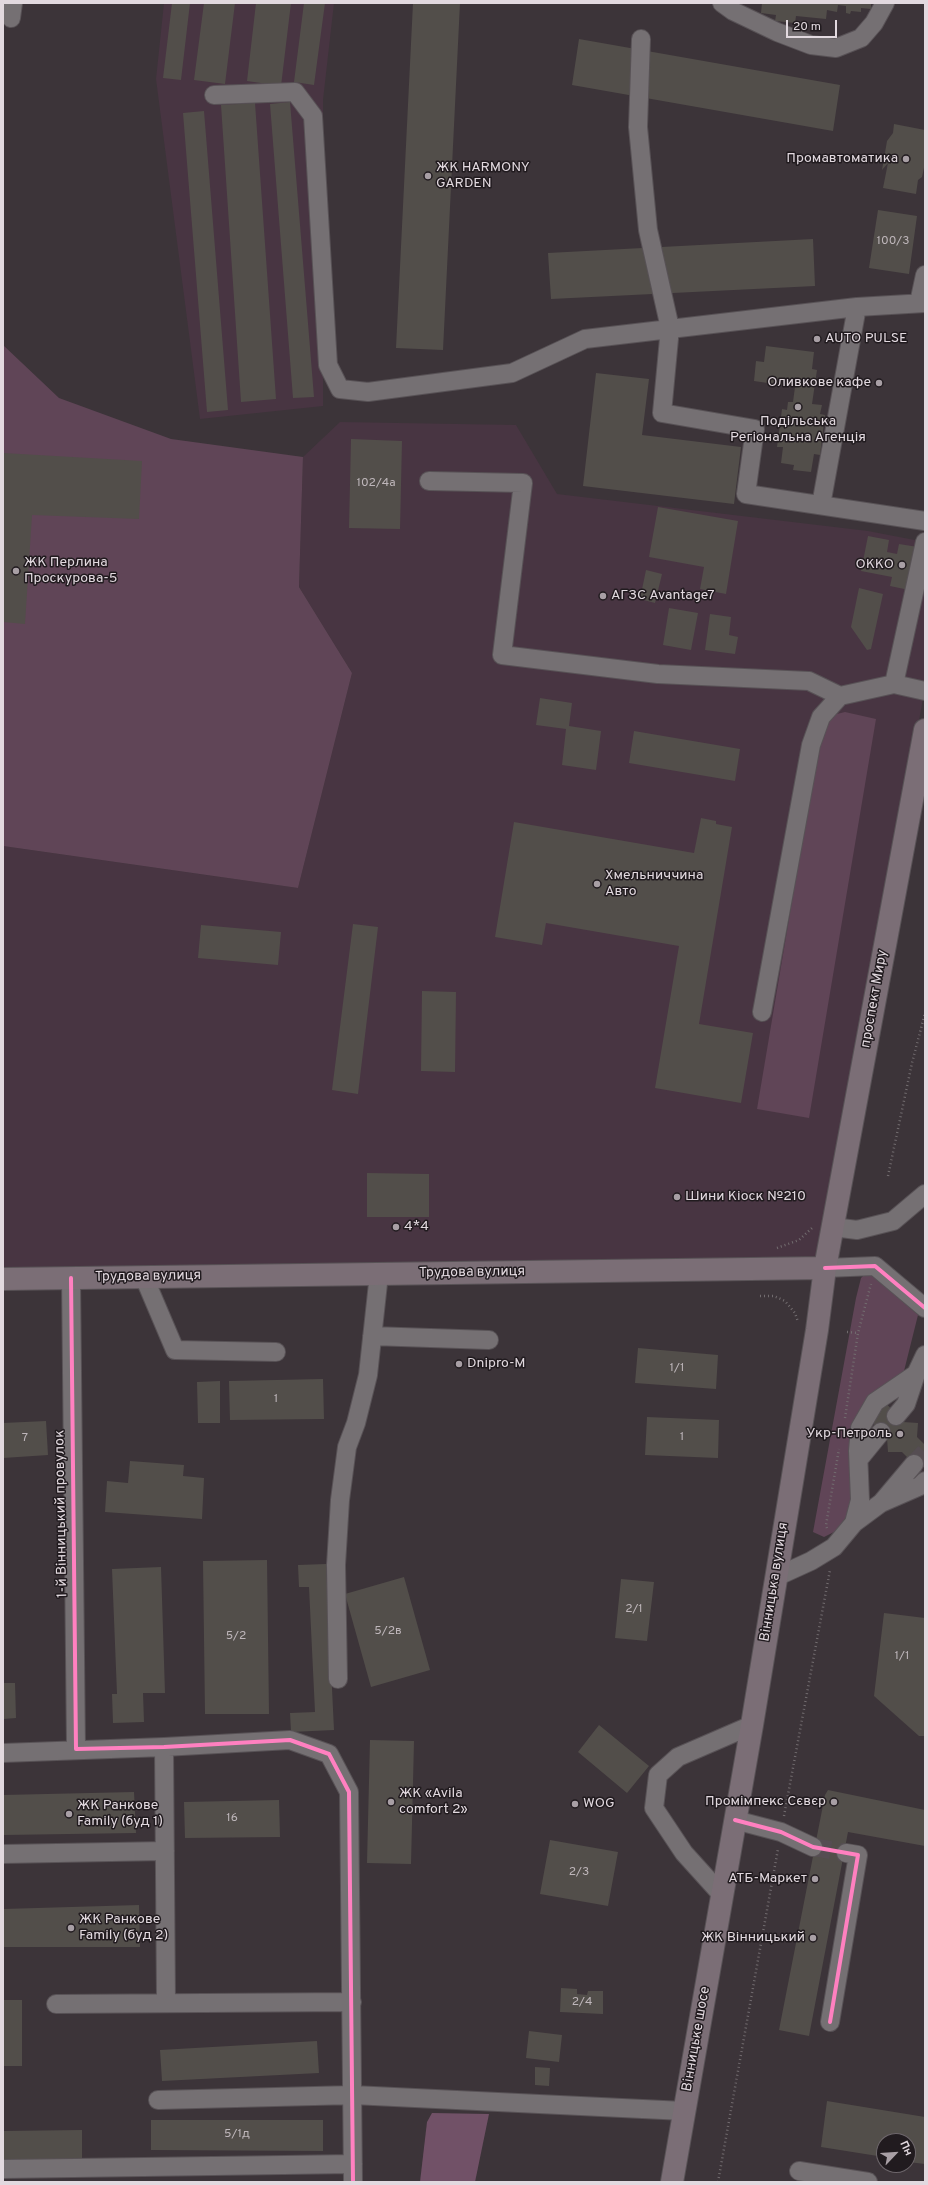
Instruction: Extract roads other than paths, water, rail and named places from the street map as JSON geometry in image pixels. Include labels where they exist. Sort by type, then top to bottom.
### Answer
[{"type":"main road","name":"проспект Миру","points":[[825,1268],[823,1227],[925,730]]},
{"type":"main road","name":"Трудова вулиця","points":[[3,1279],[825,1268]]},
{"type":"main road","name":"Вінницька вулиця","points":[[722,1895],[752,1725],[825,1268]]},
{"type":"main road","name":"Вінницьке шосе","points":[[672,2182],[722,1895]]},
{"type":"street","points":[[722,3],[733,11],[777,32],[811,45],[836,48],[861,38],[874,23],[885,3]]},
{"type":"street","points":[[641,39],[638,127],[647,222],[670,328],[662,413],[756,429],[746,494],[925,521]]},
{"type":"street","points":[[214,95],[296,92],[314,116],[328,365],[340,389],[368,392],[512,373],[585,339],[857,306],[922,303],[925,275]]},
{"type":"street","points":[[821,505],[857,306]]},
{"type":"street","points":[[429,481],[523,484],[502,655],[658,674],[809,681],[840,696]]},
{"type":"street","points":[[894,684],[925,542]]},
{"type":"street","points":[[762,1012],[811,745],[821,717],[840,696],[894,684],[925,691]]},
{"type":"street","points":[[823,1227],[857,1230],[893,1221],[924,1196]]},
{"type":"street","name":"Трудова вулиця","points":[[825,1268],[874,1266],[925,1308]]},
{"type":"street","points":[[338,1679],[336,1565],[340,1500],[347,1447],[356,1422],[368,1374],[379,1274]]},
{"type":"street","points":[[144,1277],[174,1350],[276,1352]]},
{"type":"street","name":"1-й Вінницький провулок","points":[[72,1278],[76,1749]]},
{"type":"street","points":[[372,1336],[489,1340]]},
{"type":"street","points":[[896,1416],[906,1404],[916,1374],[925,1355]]},
{"type":"street","points":[[854,1523],[860,1500],[860,1428],[875,1402],[916,1374]]},
{"type":"street","points":[[859,1459],[881,1432]]},
{"type":"street","points":[[881,1503],[914,1464]]},
{"type":"street","points":[[776,1577],[811,1561],[834,1547],[854,1523],[881,1503],[920,1486],[925,1481]]},
{"type":"street","points":[[722,1895],[684,1853],[654,1808],[658,1776],[678,1757],[752,1725]]},
{"type":"street","points":[[3,1753],[76,1749],[164,1747],[290,1740],[329,1754],[349,1792],[353,2173],[3,2169]]},
{"type":"street","points":[[164,1747],[166,2003]]},
{"type":"street","points":[[735,1820],[781,1832],[813,1847]]},
{"type":"street","points":[[3,1854],[165,1851]]},
{"type":"street","points":[[830,2022],[858,1855],[846,1853]]},
{"type":"street","points":[[56,2004],[352,2002]]},
{"type":"street","points":[[158,2100],[353,2095],[684,2111]]},
{"type":"street","points":[[799,2171],[868,2182]]},
{"type":"tunnel","points":[[914,1464],[925,1452]]},
{"type":"tunnel","points":[[813,1847],[846,1853]]},
{"type":"place","name":"Промавтоматика","points":[[906,159]]},
{"type":"place","name":"ЖК HARMONY GARDEN","points":[[428,176]]},
{"type":"place","name":"AUTO PULSE","points":[[817,339]]},
{"type":"place","name":"Оливкове кафе","points":[[879,383]]},
{"type":"place","name":"Подільська Регіональна Агенція","points":[[798,407]]},
{"type":"place","name":"ОККО","points":[[902,565]]},
{"type":"place","name":"ЖК Перлина Проскурова-5","points":[[16,571]]},
{"type":"place","name":"АГЗС Avantage7","points":[[603,596]]},
{"type":"place","name":"Хмельниччина Авто","points":[[597,884]]},
{"type":"place","name":"Шини Кіоск №210","points":[[677,1197]]},
{"type":"place","name":"4*4","points":[[396,1227]]},
{"type":"place","name":"Dnipro-M","points":[[459,1364]]},
{"type":"place","name":"Укр-Петроль","points":[[900,1434]]},
{"type":"place","name":"ЖК «Avila comfort 2»","points":[[391,1802]]},
{"type":"place","name":"Промімпекс Сєвєр","points":[[834,1802]]},
{"type":"place","name":"WOG","points":[[575,1804]]},
{"type":"place","name":"ЖК Ранкове Family (буд 1)","points":[[69,1814]]},
{"type":"place","name":"АТБ-Маркет","points":[[815,1879]]},
{"type":"place","name":"ЖК Ранкове Family (буд 2)","points":[[71,1928]]},
{"type":"place","name":"ЖК Вінницький","points":[[813,1938]]}]
